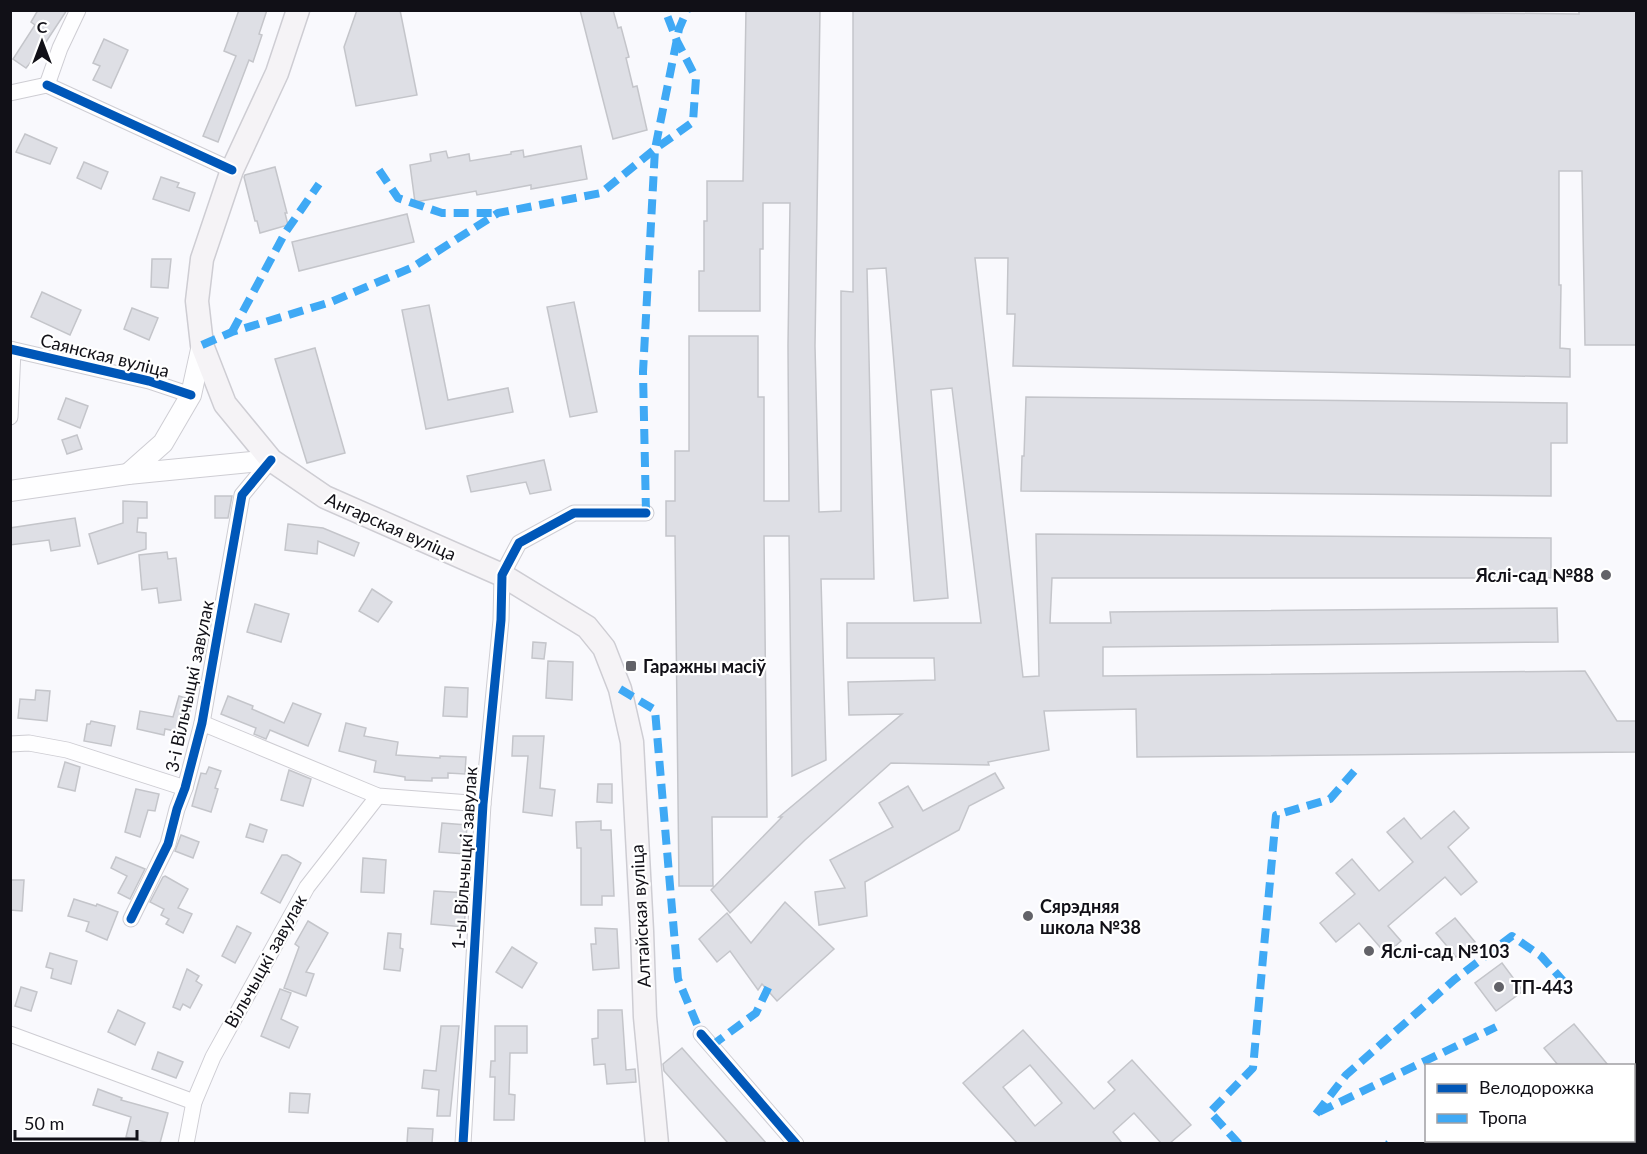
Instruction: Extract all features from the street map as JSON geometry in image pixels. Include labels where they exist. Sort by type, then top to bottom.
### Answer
[{"type":"main road","points":[[271,460],[225,404],[202,345],[197,301],[200,272],[232,170],[277,73],[298,10]]},
{"type":"main road","name":"Ангарская вуліца","points":[[271,460],[325,497],[502,575],[587,627],[604,648],[620,689]]},
{"type":"main road","name":"Алтайская вуліца","points":[[620,689],[632,742],[645,1017],[657,1143]]},
{"type":"street","points":[[47,85],[60,48],[78,10]]},
{"type":"street","points":[[10,93],[47,85],[232,170]]},
{"type":"street","points":[[128,474],[163,443],[191,394],[202,345]]},
{"type":"street","points":[[10,417],[12,350]]},
{"type":"street","name":"Саянская вуліца","points":[[12,350],[149,381],[191,394]]},
{"type":"street","points":[[10,491],[128,474],[271,460]]},
{"type":"street","name":"3-і Вільчыцкі завулак","points":[[130,919],[168,844],[185,788],[202,723],[242,495],[271,460]]},
{"type":"street","points":[[502,575],[519,543],[574,513],[646,513]]},
{"type":"street","name":"1-ы Вільчыцкі завулак","points":[[463,1143],[483,804],[501,620],[502,575]]},
{"type":"street","points":[[202,723],[378,796],[483,804]]},
{"type":"street","points":[[10,744],[29,743],[67,750],[185,788]]},
{"type":"street","name":"Вільчыцкі завулак","points":[[186,1143],[194,1102],[213,1057],[307,887],[378,796]]},
{"type":"street","points":[[10,1034],[194,1102]]},
{"type":"street","points":[[701,1034],[795,1143]]},
{"type":"building","points":[[38,10],[67,10],[26,68],[13,59],[35,25],[31,22]]},
{"type":"building","points":[[239,10],[267,10],[253,62],[249,60],[218,142],[203,136],[236,56],[224,51]]},
{"type":"building","points":[[357,10],[400,10],[417,95],[356,106],[344,47]]},
{"type":"building","points":[[580,10],[613,10],[618,28],[621,27],[629,57],[626,58],[633,87],[637,86],[647,130],[613,139]]},
{"type":"building","points":[[746,10],[820,10],[815,346],[819,512],[841,511],[841,291],[853,292],[853,10],[1235,10],[1579,14],[1579,10],[1636,10],[1636,345],[1585,345],[1582,171],[1559,171],[1560,348],[1570,349],[1570,377],[1013,366],[1015,314],[1007,314],[1008,258],[975,258],[1023,677],[1039,676],[1036,534],[1551,538],[1551,578],[1052,578],[1050,623],[1111,623],[1110,612],[1557,608],[1558,642],[1103,647],[1103,676],[1585,671],[1617,721],[1636,721],[1636,752],[1137,757],[1136,709],[1044,711],[1049,750],[988,762],[989,765],[891,763],[805,840],[730,913],[711,890],[782,817],[779,817],[902,714],[849,715],[848,682],[935,680],[934,658],[847,658],[847,623],[981,623],[952,388],[931,390],[948,598],[914,601],[886,268],[867,269],[874,579],[821,579],[826,760],[792,776],[789,536],[764,536],[767,817],[712,817],[713,886],[679,886],[675,536],[666,536],[666,501],[675,501],[675,451],[689,451],[689,336],[758,336],[758,397],[764,397],[764,501],[789,501],[790,203],[763,203],[760,311],[699,311],[699,271],[704,271],[707,181],[743,181]]},
{"type":"building","points":[[104,39],[128,50],[111,88],[93,80],[100,66],[93,63]]},
{"type":"building","points":[[25,134],[57,148],[50,164],[16,152]]},
{"type":"building","points":[[581,146],[587,179],[531,189],[531,185],[477,195],[476,191],[415,202],[410,165],[431,161],[430,154],[446,151],[448,158],[469,154],[470,161],[523,150],[524,157]]},
{"type":"building","points":[[84,162],[108,172],[101,189],[77,178]]},
{"type":"building","points":[[275,167],[288,225],[260,233],[244,177]]},
{"type":"building","points":[[161,177],[179,183],[177,187],[195,193],[189,211],[153,199]]},
{"type":"building","points":[[407,214],[414,242],[299,271],[292,242]]},
{"type":"building","points":[[152,259],[171,259],[168,288],[151,287]]},
{"type":"building","points":[[42,292],[81,310],[70,335],[31,317]]},
{"type":"building","points":[[574,302],[597,412],[570,417],[547,307]]},
{"type":"building","points":[[429,305],[448,400],[508,388],[513,412],[426,429],[402,310]]},
{"type":"building","points":[[132,308],[158,318],[149,340],[124,329]]},
{"type":"building","points":[[315,348],[345,453],[307,463],[275,359]]},
{"type":"building","points":[[1026,397],[1567,403],[1567,443],[1551,443],[1551,496],[1021,491]]},
{"type":"building","points":[[66,398],[88,406],[80,428],[58,419]]},
{"type":"building","points":[[77,435],[82,449],[67,454],[62,440]]},
{"type":"building","points":[[544,460],[551,490],[530,494],[526,482],[471,492],[467,476]]},
{"type":"building","points":[[215,496],[232,496],[228,518],[215,518]]},
{"type":"building","points":[[123,501],[147,502],[147,518],[138,518],[137,532],[146,533],[146,549],[98,564],[89,534],[123,523]]},
{"type":"building","points":[[75,518],[80,546],[51,551],[49,540],[10,545],[10,528]]},
{"type":"building","points":[[288,524],[323,528],[359,543],[354,556],[318,541],[317,554],[285,550]]},
{"type":"building","points":[[167,552],[168,559],[176,558],[181,600],[159,603],[157,588],[142,590],[139,555]]},
{"type":"building","points":[[372,589],[392,602],[378,622],[359,611]]},
{"type":"building","points":[[255,604],[289,614],[281,642],[247,632]]},
{"type":"building","points":[[533,642],[546,643],[544,659],[532,658]]},
{"type":"building","points":[[548,661],[573,662],[572,700],[546,698]]},
{"type":"building","points":[[445,687],[468,688],[467,717],[443,716]]},
{"type":"building","points":[[36,690],[50,691],[47,721],[18,718],[20,699],[35,700]]},
{"type":"building","points":[[179,696],[192,700],[185,733],[165,729],[164,735],[137,729],[140,711],[173,717]]},
{"type":"building","points":[[228,696],[253,706],[252,709],[284,723],[293,703],[321,714],[308,746],[270,730],[266,739],[254,734],[256,728],[221,714]]},
{"type":"building","points":[[91,721],[115,726],[111,746],[84,741],[87,724]]},
{"type":"building","points":[[346,723],[366,728],[364,736],[398,742],[396,755],[466,757],[465,774],[448,773],[448,778],[432,778],[432,781],[405,780],[405,777],[374,772],[376,761],[339,751]]},
{"type":"building","points":[[513,736],[544,736],[540,788],[555,790],[552,816],[523,812],[528,756],[512,756]]},
{"type":"building","points":[[65,762],[80,767],[75,791],[58,787]]},
{"type":"building","points":[[209,767],[221,771],[215,788],[218,789],[211,812],[192,806],[201,773],[206,774]]},
{"type":"building","points":[[289,770],[311,779],[303,806],[281,800]]},
{"type":"building","points":[[995,773],[1004,788],[969,806],[959,830],[865,882],[867,916],[819,925],[815,892],[845,888],[830,860],[893,827],[879,803],[908,786],[923,811]]},
{"type":"building","points":[[598,784],[612,784],[612,803],[597,802]]},
{"type":"building","points":[[136,789],[159,794],[155,811],[148,810],[140,837],[125,832]]},
{"type":"building","points":[[1454,811],[1469,828],[1448,847],[1477,882],[1461,895],[1445,877],[1388,926],[1401,941],[1386,954],[1359,923],[1336,942],[1320,923],[1355,894],[1336,873],[1352,859],[1379,891],[1413,862],[1387,832],[1404,818],[1421,839]]},
{"type":"building","points":[[601,821],[601,830],[611,830],[614,896],[602,896],[602,905],[581,905],[581,848],[577,848],[576,822]]},
{"type":"building","points":[[442,823],[467,825],[465,854],[439,852]]},
{"type":"building","points":[[250,824],[267,830],[263,842],[246,837]]},
{"type":"building","points":[[181,835],[199,842],[193,858],[175,851]]},
{"type":"building","points":[[282,855],[287,855],[301,863],[280,903],[261,893]]},
{"type":"building","points":[[116,857],[145,869],[130,899],[118,893],[127,876],[111,868]]},
{"type":"building","points":[[363,858],[386,860],[384,893],[361,892]]},
{"type":"building","points":[[165,876],[188,889],[178,908],[192,914],[183,933],[166,924],[169,919],[161,915],[164,909],[150,902]]},
{"type":"building","points":[[10,880],[24,880],[22,911],[10,910]]},
{"type":"building","points":[[434,891],[467,893],[464,927],[431,924]]},
{"type":"building","points":[[74,899],[118,912],[107,940],[86,931],[89,922],[68,916]]},
{"type":"building","points":[[785,902],[834,949],[777,1001],[762,984],[758,990],[730,951],[717,962],[699,939],[727,913],[751,943]]},
{"type":"building","points":[[1455,918],[1475,942],[1456,957],[1436,933]]},
{"type":"building","points":[[308,921],[328,933],[306,972],[314,974],[306,996],[284,988],[299,947],[295,944]]},
{"type":"building","points":[[237,926],[251,933],[235,963],[222,956]]},
{"type":"building","points":[[595,928],[617,929],[619,968],[593,970],[591,944],[596,944]]},
{"type":"building","points":[[388,933],[401,934],[400,948],[403,949],[400,971],[384,969]]},
{"type":"building","points":[[512,947],[537,963],[522,988],[496,972]]},
{"type":"building","points":[[50,953],[77,961],[71,984],[51,978],[53,969],[46,967]]},
{"type":"building","name":"ТП-443","points":[[1502,963],[1523,991],[1496,1011],[1475,983]]},
{"type":"building","points":[[187,969],[199,976],[196,981],[202,985],[190,1008],[183,1004],[180,1010],[173,1007]]},
{"type":"building","points":[[21,987],[37,992],[31,1011],[15,1006]]},
{"type":"building","points":[[280,989],[291,993],[281,1019],[298,1027],[289,1048],[261,1036]]},
{"type":"building","points":[[118,1010],[145,1023],[135,1045],[108,1032]]},
{"type":"building","points":[[598,1010],[622,1010],[626,1070],[635,1069],[636,1082],[607,1084],[605,1064],[594,1065],[592,1039],[598,1038]]},
{"type":"building","points":[[1574,1024],[1607,1064],[1557,1064],[1544,1048]]},
{"type":"building","points":[[441,1026],[459,1026],[450,1116],[437,1116],[439,1090],[422,1088],[424,1070],[436,1071]]},
{"type":"building","points":[[495,1026],[527,1026],[527,1053],[510,1053],[509,1094],[515,1095],[514,1120],[494,1120],[495,1077],[490,1077],[491,1061],[495,1061]]},
{"type":"building","points":[[1023,1030],[1094,1109],[1115,1090],[1108,1082],[1132,1060],[1191,1125],[1170,1143],[1161,1143],[1134,1113],[1113,1132],[1122,1143],[1017,1143],[963,1083]],"holes":[[[1030,1065],[1062,1103],[1035,1126],[1003,1087]]]},
{"type":"building","points":[[682,1048],[766,1143],[728,1143],[664,1071],[663,1064]]},
{"type":"building","points":[[158,1052],[183,1062],[176,1078],[152,1069]]},
{"type":"building","points":[[98,1089],[122,1098],[121,1100],[168,1113],[160,1143],[149,1143],[126,1137],[131,1117],[93,1105]]},
{"type":"building","points":[[290,1093],[310,1094],[308,1113],[289,1112]]},
{"type":"building","points":[[408,1128],[433,1129],[432,1143],[407,1143]]},
{"type":"marked path","points":[[202,345],[232,332],[331,302],[411,268],[498,213],[601,193],[655,149],[693,122],[696,78],[677,41],[665,10]]},
{"type":"marked path","points":[[646,513],[643,372],[655,149],[679,29],[687,10]]},
{"type":"marked path","points":[[379,170],[398,198],[442,213],[498,213]]},
{"type":"marked path","points":[[232,332],[285,233],[319,184]]},
{"type":"marked path","points":[[620,689],[655,710],[678,979],[701,1034]]},
{"type":"marked path","points":[[1239,1144],[1210,1112],[1253,1068],[1276,815],[1330,799],[1358,767]]},
{"type":"marked path","points":[[1316,1114],[1346,1075],[1454,980],[1512,936],[1541,956],[1566,984]]},
{"type":"marked path","points":[[711,1046],[756,1013],[770,984]]},
{"type":"marked path","points":[[1319,1112],[1496,1027]]},
{"type":"cycle path","points":[[47,85],[232,170]]},
{"type":"cycle path","points":[[10,349],[149,381],[191,395]]},
{"type":"cycle path","points":[[131,919],[168,844],[185,788],[202,723],[242,495],[271,460]]},
{"type":"cycle path","points":[[463,1144],[483,804],[501,620],[502,575],[519,543],[574,513],[646,513]]},
{"type":"cycle path","points":[[701,1034],[796,1144]]},
{"type":"place","name":"Яслі-сад №88","points":[[1606,575]]},
{"type":"place","name":"Гаражны масіў","points":[[631,666]]},
{"type":"place","name":"Сярэдняя школа №38","points":[[1028,916]]},
{"type":"place","name":"Яслі-сад №103","points":[[1369,951]]},
{"type":"place","name":"ТП-443","points":[[1499,987]]}]
